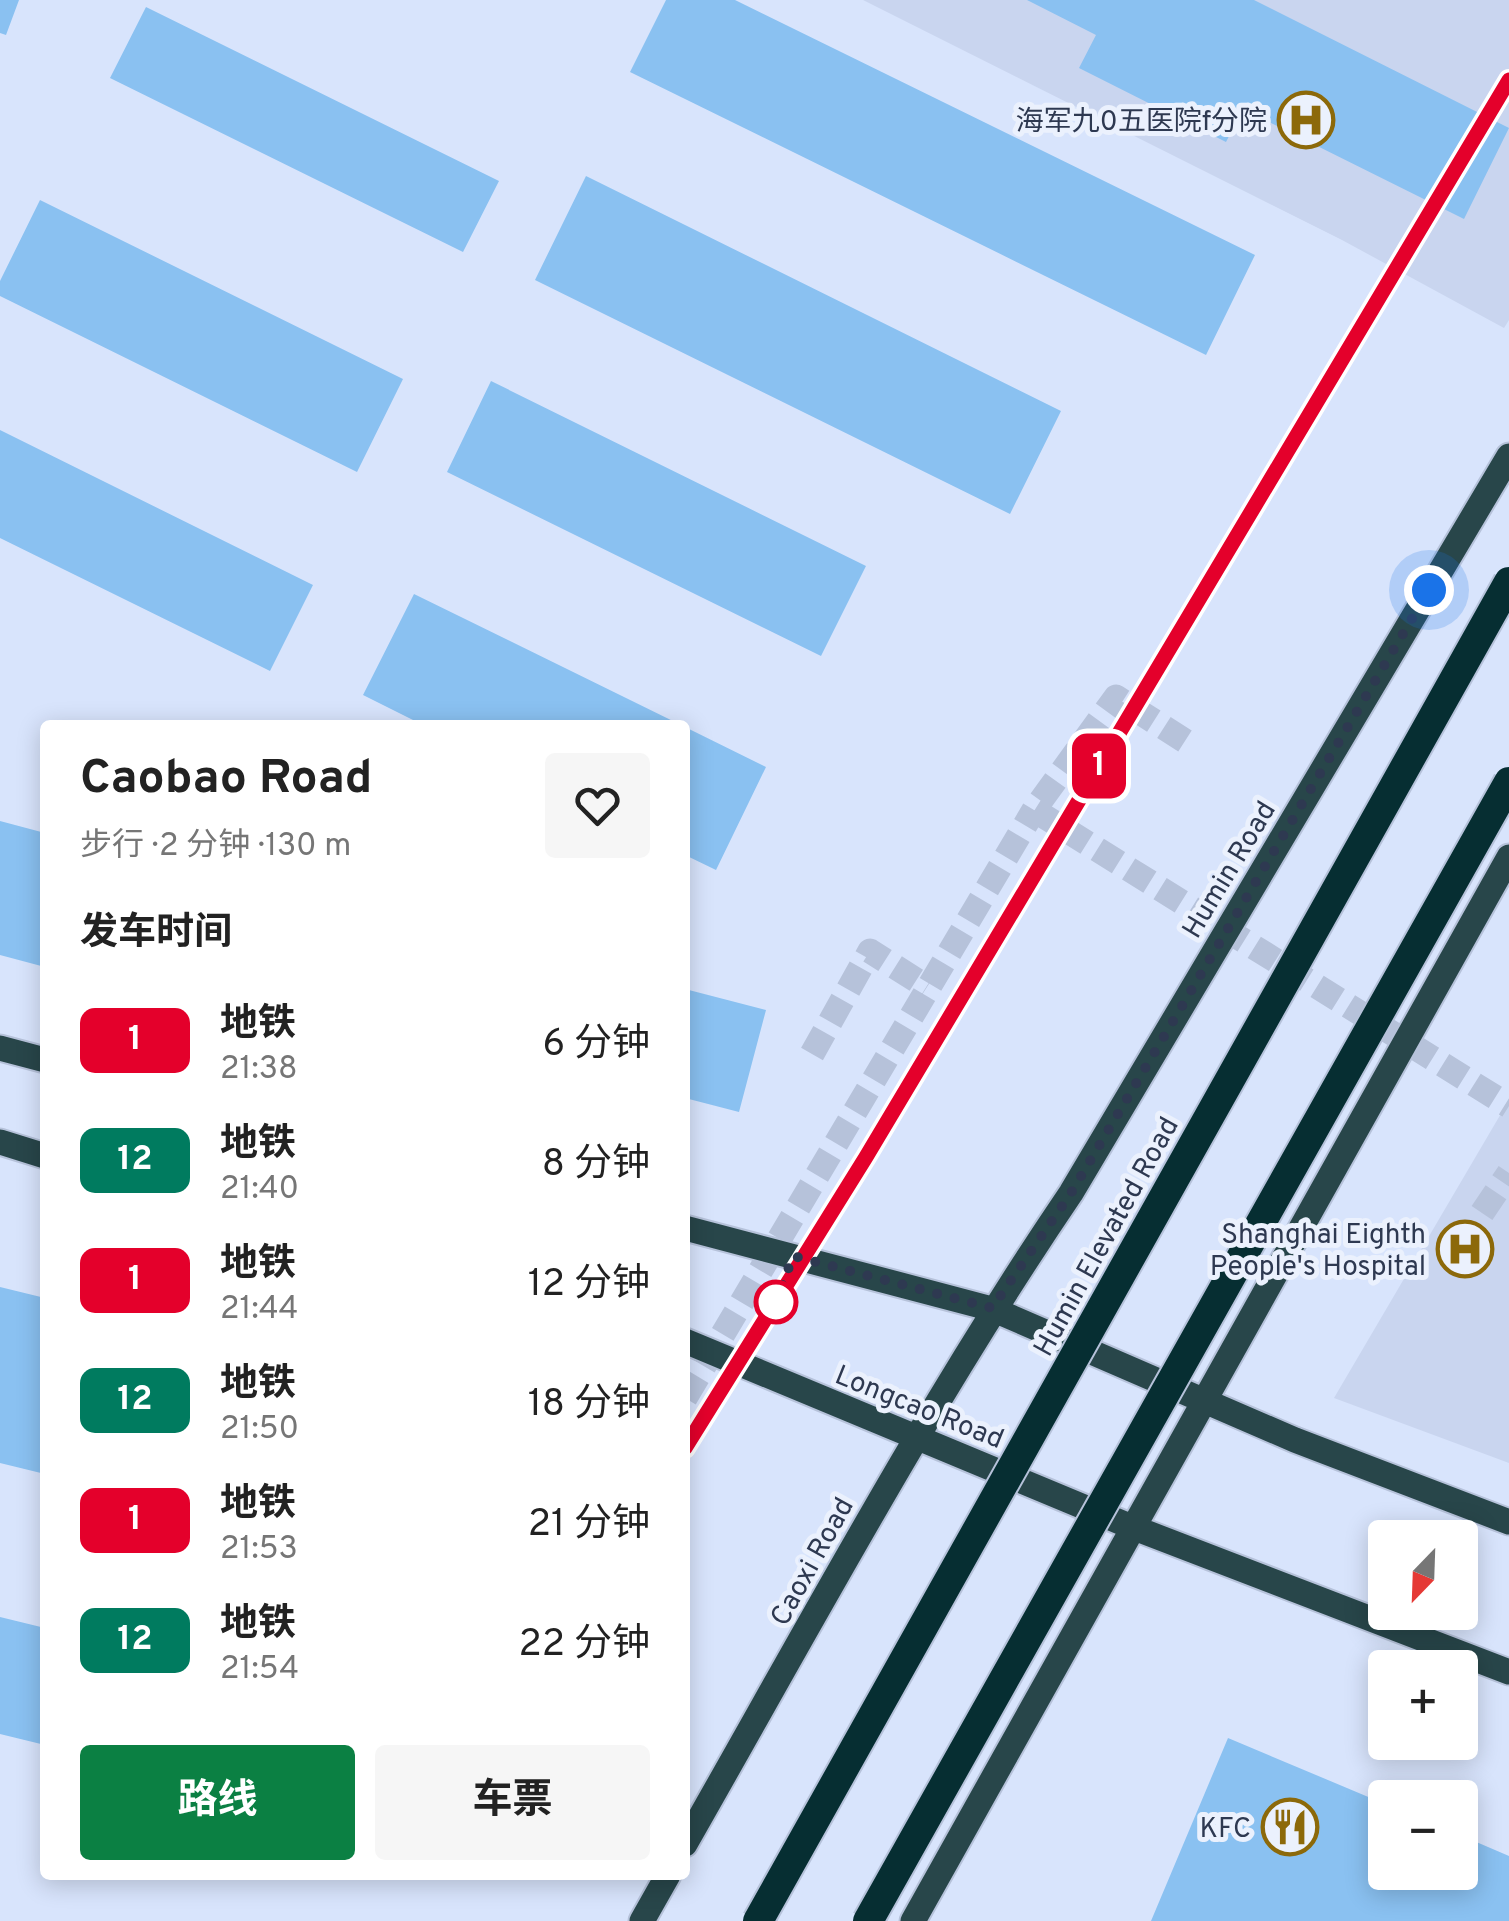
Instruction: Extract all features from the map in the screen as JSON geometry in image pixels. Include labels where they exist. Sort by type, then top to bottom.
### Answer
[{"type":"highway","name":"Humin Elevated Road","points":[[758,1921],[1509,582]]},
{"type":"highway","points":[[868,1921],[1509,782]]},
{"type":"main road","name":"Humin Road","points":[[992,1308],[1071,1193],[1509,456]]},
{"type":"main road","points":[[914,1921],[1201,1401],[1509,858]]},
{"type":"main road","points":[[0,1048],[40,1059]]},
{"type":"main road","points":[[0,1142],[40,1154]]},
{"type":"main road","points":[[690,1229],[992,1308],[1201,1401],[1509,1522]]},
{"type":"main road","name":"Caoxi Road","points":[[690,1835],[992,1308]]},
{"type":"main road","name":"Longcao Road","points":[[690,1343],[1132,1527],[1509,1672]]},
{"type":"main road","points":[[642,1921],[665,1880]]},
{"type":"shaded area","name":"海军九0五医院f分院","points":[[863,0],[1509,0],[1509,320],[1504,328],[1342,240]]},
{"type":"shaded area","name":"Shanghai Eighth People's Hospital","points":[[1509,1100],[1509,1463],[1334,1398]]},
{"type":"building","points":[[0,0],[19,0],[6,35],[0,33]]},
{"type":"building","points":[[666,0],[735,0],[1255,255],[1206,355],[630,72]]},
{"type":"building","points":[[1027,0],[1254,0],[1509,128],[1464,219],[1243,109],[1226,142],[1079,68],[1096,35]]},
{"type":"building","points":[[146,7],[499,181],[463,252],[110,78]]},
{"type":"building","points":[[586,176],[1061,411],[1010,514],[535,280]]},
{"type":"building","points":[[40,200],[403,379],[357,472],[0,296],[0,281]]},
{"type":"building","points":[[491,381],[866,566],[821,656],[447,472]]},
{"type":"building","points":[[0,430],[313,585],[270,671],[0,538]]},
{"type":"building","points":[[414,594],[671,720],[413,720],[363,695]]},
{"type":"building","points":[[690,729],[766,767],[716,870],[690,857]]},
{"type":"building","points":[[0,821],[40,832],[40,966],[0,955]]},
{"type":"building","points":[[690,990],[766,1010],[739,1112],[690,1099]]},
{"type":"building","points":[[0,1287],[40,1297],[40,1473],[0,1463]]},
{"type":"building","points":[[0,1617],[40,1627],[40,1744],[0,1734]]},
{"type":"building","points":[[1228,1738],[1368,1797],[1368,1890],[1478,1890],[1478,1843],[1509,1856],[1509,1921],[1151,1921]]},
{"type":"tunnel","points":[[1185,741],[1116,697],[1034,810],[1509,1106]]},
{"type":"tunnel","points":[[690,1390],[1034,810]]},
{"type":"tunnel","points":[[812,1054],[870,951],[927,987]]},
{"type":"tunnel","points":[[1482,1213],[1509,1173]]},
{"type":"metro line","name":"1","points":[[690,1440],[866,1157],[1509,80]]},
{"type":"place","name":"海军九0五医院f分院","points":[[1306,120]]},
{"type":"place","name":"Shanghai Eighth People's Hospital","points":[[1465,1249]]},
{"type":"place","name":"KFC","points":[[1290,1827]]},
{"type":"route","points":[[776,1302],[793,1256],[992,1308],[1071,1193],[1429,590]]}]
